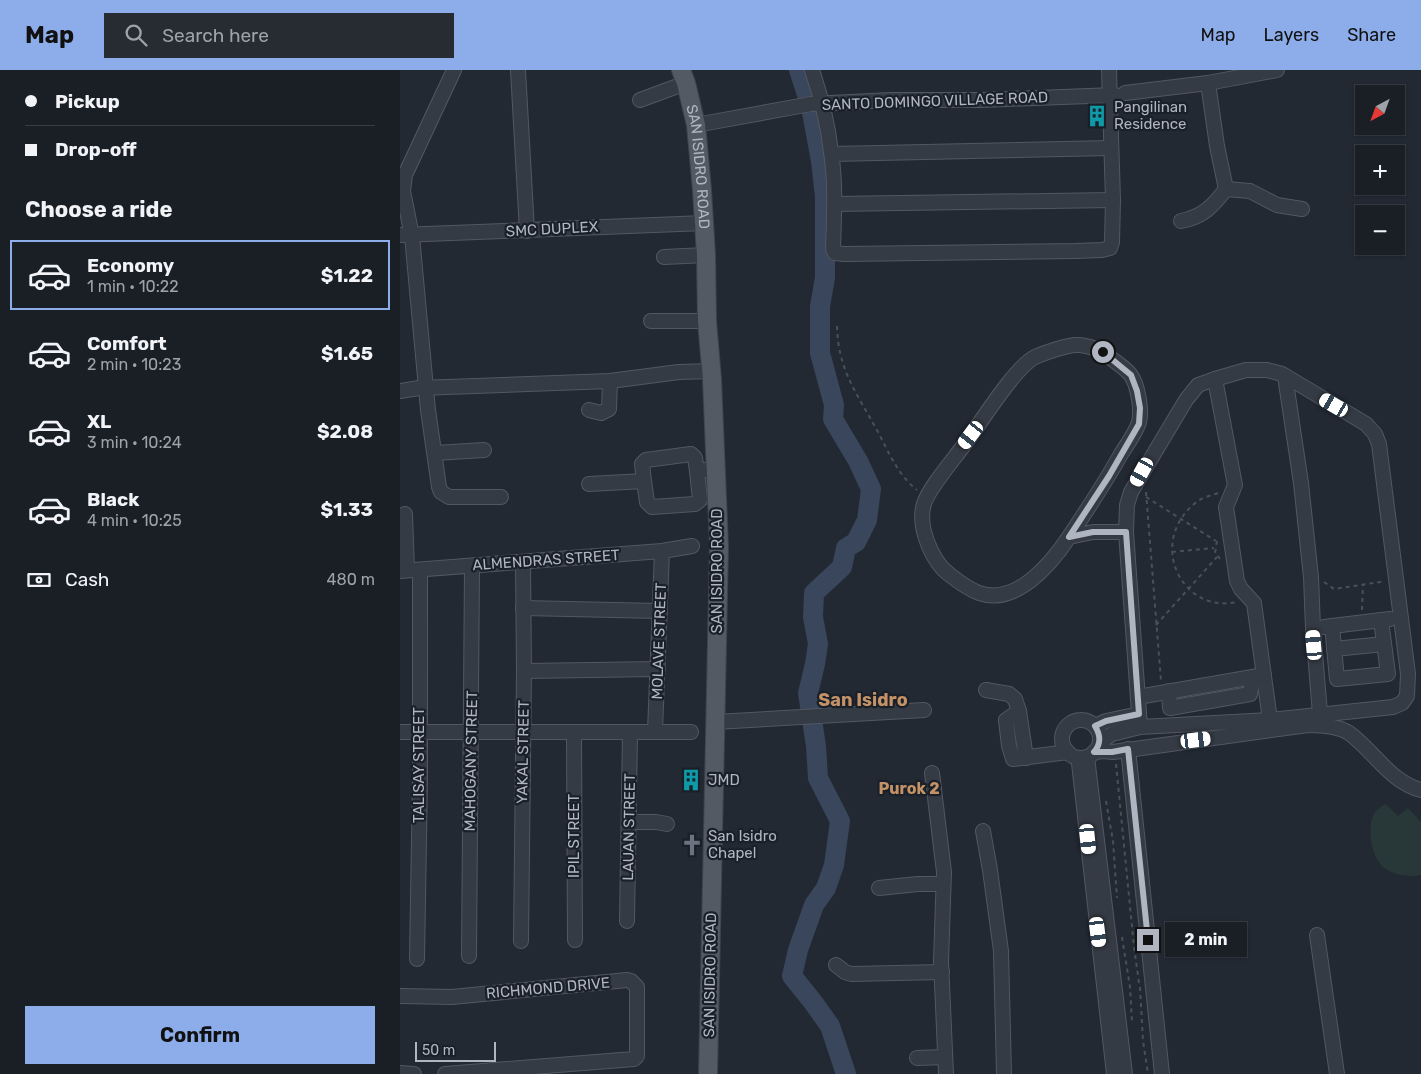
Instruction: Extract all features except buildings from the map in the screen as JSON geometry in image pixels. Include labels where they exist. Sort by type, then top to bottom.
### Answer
[{"type":"main road","name":"SAN ISIDRO ROAD","points":[[683,76],[696,125],[704,223],[707,321],[712,371],[719,546],[708,1074]]},
{"type":"street","points":[[454,70],[405,175],[403,191],[406,235],[416,290],[428,410],[439,487],[444,495],[450,497],[501,497]]},
{"type":"street","points":[[518,70],[527,231]]},
{"type":"street","points":[[812,70],[812,105],[832,154],[833,248],[835,253],[844,254],[1102,250],[1110,248],[1114,200],[1111,148],[1116,94],[1109,70]]},
{"type":"street","name":"SANTO DOMINGO VILLAGE ROAD","points":[[696,125],[812,105],[890,100],[981,100],[1116,94],[1208,83],[1278,70]]},
{"type":"street","points":[[640,100],[683,76]]},
{"type":"street","points":[[1182,221],[1201,215],[1215,203],[1226,189],[1217,146],[1208,83]]},
{"type":"street","points":[[832,154],[1111,148]]},
{"type":"street","points":[[1226,189],[1250,191],[1277,206],[1302,209]]},
{"type":"street","points":[[834,204],[1114,200]]},
{"type":"street","name":"SMC DUPLEX","points":[[406,235],[704,223]]},
{"type":"street","points":[[664,257],[706,255]]},
{"type":"street","points":[[651,321],[707,321]]},
{"type":"street","points":[[1078,344],[1103,352],[1131,375],[1137,391],[1140,408],[1139,424],[1109,476],[1069,537],[1056,557],[1043,570],[1018,589],[1004,594],[991,595],[979,593],[943,570],[930,551],[922,517],[926,497],[1004,390],[1026,364],[1036,357],[1078,344]]},
{"type":"street","points":[[1095,726],[1106,721],[1270,720],[1393,707],[1402,703],[1408,696],[1409,685],[1379,444],[1375,434],[1366,424],[1285,376],[1267,370],[1246,370],[1215,378],[1198,386],[1192,391],[1131,492],[1127,505],[1126,532],[1139,720]]},
{"type":"street","points":[[400,391],[427,387],[610,381],[671,373],[712,371]]},
{"type":"street","points":[[1285,376],[1301,483],[1311,579],[1320,714]]},
{"type":"street","points":[[1215,378],[1235,485],[1226,507],[1237,581],[1251,599],[1256,613],[1258,676],[1270,720]]},
{"type":"street","points":[[589,410],[601,413],[608,409],[610,381]]},
{"type":"street","points":[[435,453],[484,450]]},
{"type":"street","points":[[691,454],[696,458],[697,471],[700,500],[695,504],[652,507],[647,502],[642,464],[646,460],[691,454]]},
{"type":"street","points":[[697,471],[716,469]]},
{"type":"street","points":[[589,484],[644,481]]},
{"type":"street","name":"TALISAY STREET","points":[[405,514],[420,733],[417,959]]},
{"type":"street","points":[[1069,537],[1093,532],[1126,532]]},
{"type":"street","name":"ALMENDRAS STREET","points":[[409,571],[662,551],[692,546]]},
{"type":"street","name":"MOLAVE STREET","points":[[655,732],[662,551]]},
{"type":"street","name":"YAKAL STREET","points":[[521,941],[524,671],[523,563]]},
{"type":"street","name":"MAHOGANY STREET","points":[[469,956],[472,566]]},
{"type":"street","points":[[523,608],[660,610]]},
{"type":"street","points":[[1313,628],[1401,618]]},
{"type":"street","points":[[1332,626],[1337,679],[1388,674],[1381,620]]},
{"type":"street","points":[[1334,649],[1384,644]]},
{"type":"street","points":[[524,671],[658,669]]},
{"type":"street","points":[[1138,697],[1258,676]]},
{"type":"street","points":[[986,690],[1008,694],[1015,699],[1019,712],[1026,758],[1121,750],[1308,725],[1323,725],[1348,732],[1373,754],[1388,771],[1415,789],[1421,790]]},
{"type":"street","points":[[715,722],[924,710]]},
{"type":"street","points":[[1114,1074],[1085,752],[1098,731],[1090,722],[1079,720],[1068,725],[1062,735],[1064,747],[1085,752],[1112,734],[1139,720]]},
{"type":"street","points":[[400,732],[691,732]]},
{"type":"street","name":"LAUAN STREET","points":[[627,921],[630,732]]},
{"type":"street","name":"IPIL STREET","points":[[574,733],[574,940]]},
{"type":"street","points":[[1121,750],[1162,1074]]},
{"type":"street","points":[[1085,752],[1126,1074]]},
{"type":"street","points":[[932,773],[944,872],[942,884],[942,972],[946,1074]]},
{"type":"street","points":[[629,822],[667,824]]},
{"type":"street","points":[[983,831],[1001,951],[1004,1074]]},
{"type":"street","points":[[879,888],[918,884],[942,884]]},
{"type":"street","points":[[1316,935],[1337,1074]]},
{"type":"street","points":[[836,965],[851,974],[942,972]]},
{"type":"street","name":"RICHMOND DRIVE","points":[[400,996],[452,997],[627,980],[637,987],[637,1056],[634,1060],[534,1071]]},
{"type":"street","points":[[917,1058],[945,1057]]},
{"type":"street","points":[[445,1074],[534,1071]]},
{"type":"street","points":[[400,1073],[414,1074]]},
{"type":"path","points":[[837,326],[839,351],[852,389],[907,482],[926,497]]},
{"type":"path","points":[[1146,489],[1156,625],[1165,692]]},
{"type":"path","points":[[1232,492],[1218,493],[1202,498],[1187,510],[1176,526],[1171,544],[1173,562],[1180,580],[1193,593],[1210,602],[1229,604],[1251,599]]},
{"type":"path","points":[[1146,498],[1216,541]]},
{"type":"path","points":[[1172,552],[1215,548]]},
{"type":"path","points":[[1156,625],[1217,557]]},
{"type":"path","points":[[1311,579],[1320,580],[1334,589],[1380,582],[1395,570]]},
{"type":"path","points":[[1362,584],[1363,622]]},
{"type":"path","points":[[1121,750],[1126,873],[1148,1074]]},
{"type":"path","points":[[1106,800],[1113,841],[1118,902]]},
{"type":"path","points":[[1120,929],[1130,987],[1132,1024]]},
{"type":"shaded area","points":[[1386,804],[1398,816],[1408,808],[1421,822],[1421,875],[1396,874],[1379,863],[1376,857],[1371,840],[1371,821],[1377,810]]},
{"type":"waterway","points":[[799,70],[811,107],[821,161],[825,197],[825,278],[820,306],[820,353],[834,405],[833,419],[858,461],[871,489],[867,520],[856,542],[846,548],[842,567],[814,593],[813,617],[818,644],[808,693],[816,746],[818,778],[840,821],[834,865],[826,888],[814,905],[798,950],[792,976],[830,1026],[846,1074]]},
{"type":"place","name":"Pangilinan Residence","points":[[1097,116]]},
{"type":"place","name":"JMD","points":[[691,780]]},
{"type":"place","name":"San Isidro Chapel","points":[[692,845]]},
{"type":"district","name":"San Isidro","points":[[863,700]]},
{"type":"district","name":"Purok 2","points":[[909,788]]},
{"type":"route","points":[[1103,352],[1131,375],[1137,391],[1140,408],[1139,424],[1109,476],[1069,537],[1093,532],[1126,532],[1139,714],[1106,721],[1095,726],[1100,736],[1100,742],[1094,752],[1112,752],[1128,749],[1148,940]]}]
